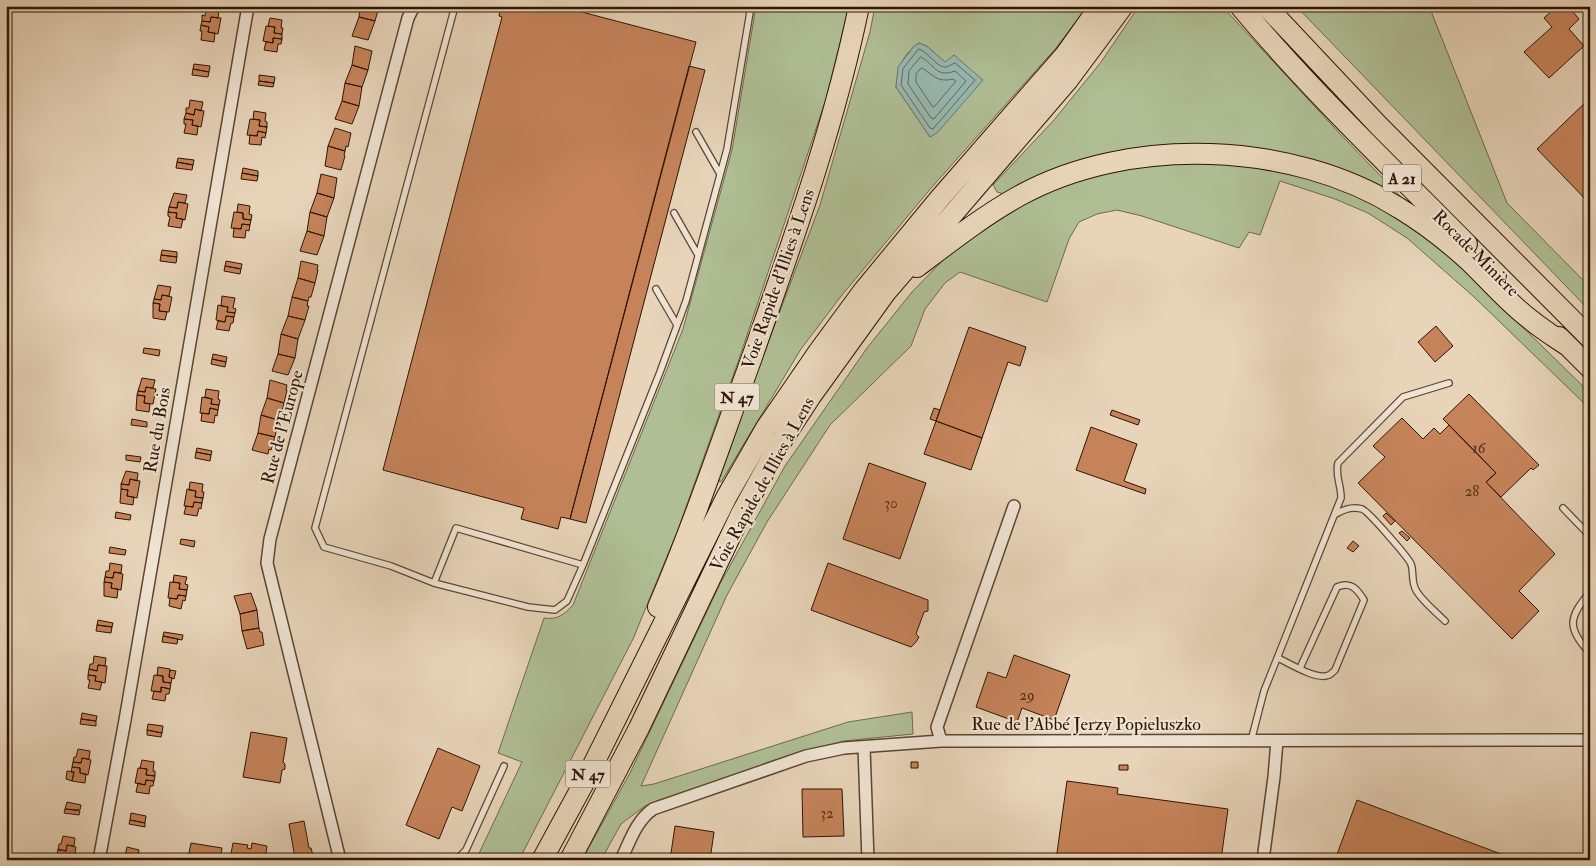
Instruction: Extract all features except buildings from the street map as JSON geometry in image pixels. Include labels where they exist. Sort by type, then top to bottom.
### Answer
[{"type":"highway","name":"Voie Rapide d’Illies à Lens","points":[[632,687],[638,652],[685,539],[796,232],[837,104],[859,6]]},
{"type":"highway","points":[[632,687],[727,496],[766,428],[819,351],[892,255],[1065,55],[1100,6]]},
{"type":"highway","name":"N 47","points":[[886,292],[1068,80],[1123,6]]},
{"type":"highway","name":"Rocade Minière","points":[[1240,6],[1299,72],[1377,153],[1590,368]]},
{"type":"highway","name":"Rocade Minière","points":[[1266,6],[1379,126],[1590,338]]},
{"type":"highway","points":[[886,292],[991,212],[1020,195],[1054,180],[1098,165],[1124,160],[1173,155],[1234,156],[1277,160],[1329,175],[1375,194],[1391,203],[1447,241],[1530,320],[1568,346]]},
{"type":"highway","name":"Voie Rapide de Illies à Lens","points":[[570,860],[635,737],[741,514],[780,445],[811,396],[886,292]]},
{"type":"highway","name":"N 47","points":[[542,860],[586,779],[632,687]]},
{"type":"street","name":"Rue du Bois","points":[[99,860],[126,720],[248,6]]},
{"type":"street","name":"Rue de l'Europe","points":[[340,860],[268,563],[272,530],[408,18],[414,6]]},
{"type":"street","points":[[942,741],[938,727],[1014,506]]},
{"type":"street","name":"Rue de l'Abbé Jerzy Popieluszko","points":[[621,860],[637,826],[644,815],[653,809],[806,756],[844,748],[942,741],[1590,740]]},
{"type":"street","points":[[1263,860],[1277,741]]},
{"type":"street","points":[[864,747],[868,860]]},
{"type":"lane","points":[[454,6],[315,528],[324,547],[391,566],[434,583],[528,607],[555,610],[567,601],[583,565],[677,325],[727,149],[750,6]]},
{"type":"lane","points":[[696,132],[720,174]]},
{"type":"lane","points":[[674,214],[698,255]]},
{"type":"lane","points":[[656,289],[677,325]]},
{"type":"lane","points":[[1250,741],[1264,692],[1336,514],[1341,498],[1341,486],[1336,473],[1338,463],[1403,397],[1449,383]]},
{"type":"lane","points":[[1563,508],[1590,536]]},
{"type":"lane","points":[[1336,514],[1343,510],[1358,509],[1363,510],[1375,521],[1411,564],[1412,580],[1416,592],[1445,621]]},
{"type":"lane","points":[[434,583],[456,528],[583,565]]},
{"type":"lane","points":[[1278,658],[1318,677],[1328,676],[1335,670],[1364,600],[1358,590],[1351,585],[1342,584],[1337,587],[1300,668]]},
{"type":"lane","points":[[1590,592],[1578,607],[1572,622],[1577,640],[1590,653]]},
{"type":"lane","points":[[456,860],[466,850],[504,766]]},
{"type":"green space","points":[[756,6],[849,6],[826,99],[738,362],[677,532],[633,639],[519,860],[476,860],[522,762],[498,753],[544,618],[560,616],[573,605],[683,329],[732,150]]},
{"type":"green space","points":[[875,6],[1088,6],[1056,48],[932,187],[842,295],[801,349],[721,482],[719,481],[720,470],[820,205],[870,32]],"holes":[[[919,43],[928,47],[945,63],[930,137],[896,87],[898,74],[905,57]]]},
{"type":"green space","points":[[1139,6],[1222,6],[1405,201],[1205,147],[1007,195],[997,192],[993,185],[1054,120],[1101,62]]},
{"type":"green space","points":[[1296,6],[1429,6],[1507,203],[1590,287],[1590,311]]},
{"type":"green space","points":[[1159,162],[1228,162],[1281,171],[1332,185],[1373,203],[1420,232],[1461,267],[1590,393],[1590,409],[1473,296],[1407,238],[1368,213],[1335,199],[1280,181],[1260,235],[1249,232],[1239,248],[1142,216],[1117,210],[1097,214],[1079,222],[1069,239],[1047,302],[960,272],[945,283],[925,309],[911,346],[830,425],[767,522],[727,595],[641,786],[654,784],[848,722],[912,712],[913,734],[844,741],[805,751],[659,800],[645,806],[621,824],[601,860],[582,860],[630,773],[721,582],[785,466],[867,348],[912,292],[946,257],[994,222],[1040,194],[1103,172]]},
{"type":"water","points":[[919,43],[928,47],[945,62],[954,55],[983,80],[937,133],[930,137],[896,87],[898,67],[914,46]]}]
